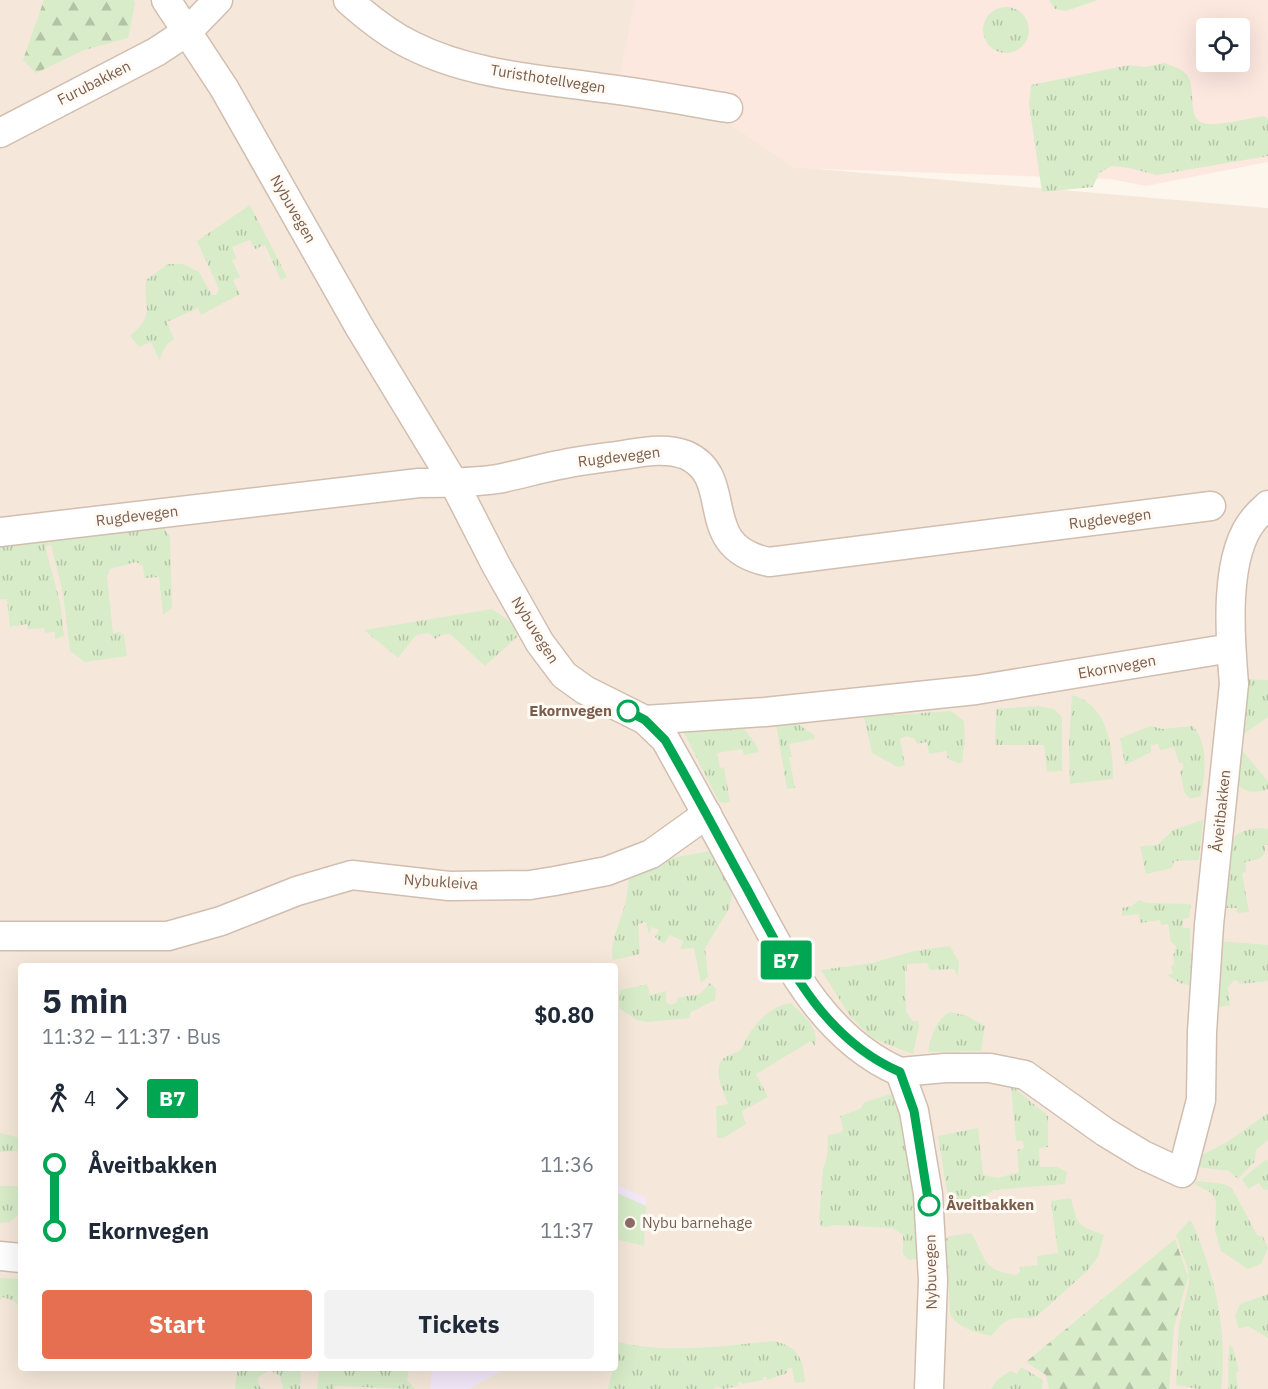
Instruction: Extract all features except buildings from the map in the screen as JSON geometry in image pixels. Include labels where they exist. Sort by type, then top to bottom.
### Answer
[{"type":"street","name":"Nybuvegen","points":[[166,0],[224,88],[360,328],[454,483],[496,565],[540,643],[564,675],[585,690],[645,720],[665,740],[794,975],[831,1023],[859,1050],[879,1063],[900,1072],[914,1111],[928,1194],[933,1280],[928,1389]]},
{"type":"street","name":"Furubakken","points":[[0,133],[156,52],[188,31],[218,0]]},
{"type":"street","name":"Turisthotellvegen","points":[[348,0],[396,37],[413,46],[471,67],[524,78],[728,108]]},
{"type":"street","name":"Rugdevegen","points":[[0,532],[408,484],[496,479],[578,462],[656,450],[672,451],[687,456],[701,466],[711,482],[724,533],[732,545],[755,560],[769,562],[1211,506]]},
{"type":"street","name":"Åveitbakken","points":[[900,1072],[945,1068],[990,1068],[1025,1075],[1105,1132],[1143,1155],[1182,1173],[1201,1100],[1209,925],[1233,684],[1231,648],[1233,569],[1242,541],[1253,519],[1268,505]]},
{"type":"street","name":"Ekornvegen","points":[[645,720],[765,712],[976,690],[1231,648]]},
{"type":"street","name":"Nybukleiva","points":[[0,936],[168,936],[220,921],[297,891],[352,875],[448,886],[530,885],[607,872],[651,854],[707,814]]},
{"type":"street","points":[[0,1256],[18,1258]]},
{"type":"shaded area","points":[[0,0],[659,0],[690,21],[819,169],[1268,208],[1268,1389],[0,1389]]},
{"type":"shaded area","points":[[635,0],[1268,0],[1268,162],[1146,186],[1110,179],[795,168],[669,83],[620,76]]},
{"type":"shaded area","name":"Nybu barnehage","points":[[618,1185],[646,1198],[644,1246],[618,1240]]},
{"type":"shaded area","points":[[432,1371],[502,1371],[469,1389],[430,1389]]},
{"type":"green space","points":[[44,0],[134,0],[128,38],[84,50],[36,73],[23,60]]},
{"type":"green space","points":[[1049,0],[1098,0],[1066,11],[1055,9]]},
{"type":"green space","points":[[1006,7],[1022,14],[1029,30],[1022,46],[1006,53],[990,46],[983,30],[990,14]]},
{"type":"green space","points":[[1165,63],[1179,69],[1190,80],[1194,111],[1196,118],[1201,122],[1222,123],[1265,116],[1268,120],[1268,156],[1157,175],[1112,166],[1099,173],[1093,187],[1042,192],[1029,104],[1031,85],[1129,65],[1145,67]]},
{"type":"green space","points":[[250,205],[287,277],[281,280],[265,245],[255,249],[250,240],[232,247],[236,258],[232,260],[240,277],[233,280],[240,294],[201,315],[198,308],[167,322],[174,339],[164,348],[160,361],[151,342],[139,347],[130,336],[146,316],[146,280],[168,264],[183,264],[199,272],[212,295],[216,295],[219,289],[197,241]]},
{"type":"green space","points":[[162,525],[170,537],[172,608],[163,615],[159,577],[144,578],[143,566],[136,562],[110,569],[107,577],[113,633],[124,634],[127,656],[85,662],[70,651],[63,593],[51,545],[45,546],[60,602],[64,636],[55,639],[55,632],[45,633],[44,628],[28,629],[27,624],[10,627],[7,599],[0,599],[0,546]]},
{"type":"green space","points":[[492,609],[511,622],[518,636],[485,666],[450,634],[441,635],[435,639],[429,633],[416,635],[398,658],[364,630]]},
{"type":"green space","points":[[1244,679],[1268,680],[1268,717],[1245,733],[1241,733]]},
{"type":"green space","points":[[1072,695],[1084,700],[1101,718],[1110,742],[1113,779],[1070,784],[1069,743]]},
{"type":"green space","points":[[1039,706],[1054,709],[1062,717],[1062,771],[1047,772],[1044,745],[995,745],[996,709]]},
{"type":"green space","points":[[951,711],[964,721],[965,738],[962,763],[948,759],[946,751],[929,754],[927,742],[917,744],[915,739],[906,736],[900,739],[905,765],[898,767],[872,753],[864,717]]},
{"type":"green space","points":[[795,722],[814,735],[815,739],[789,744],[795,788],[787,789],[776,724]]},
{"type":"green space","points":[[1151,726],[1162,729],[1193,726],[1204,751],[1201,796],[1190,799],[1184,792],[1180,770],[1184,768],[1182,763],[1179,763],[1174,747],[1160,750],[1158,744],[1151,745],[1151,752],[1125,765],[1120,738]]},
{"type":"green space","points":[[743,727],[759,752],[744,755],[742,749],[717,753],[720,768],[724,767],[730,802],[719,802],[683,731]]},
{"type":"green space","points":[[1240,748],[1268,781],[1268,789],[1252,792],[1244,790],[1237,784]]},
{"type":"green space","points":[[1203,820],[1199,860],[1174,861],[1172,868],[1146,874],[1140,846],[1157,845],[1173,830]]},
{"type":"green space","points":[[1268,829],[1268,845],[1265,845],[1265,853],[1259,859],[1245,862],[1246,872],[1242,873],[1249,912],[1239,913],[1236,911],[1237,908],[1226,908],[1229,846],[1234,837],[1241,832]]},
{"type":"green space","points":[[710,851],[733,890],[729,909],[705,948],[708,977],[701,983],[694,948],[680,949],[683,941],[670,935],[664,944],[655,937],[659,930],[652,927],[649,934],[646,922],[638,924],[640,954],[613,960],[614,938],[625,904],[629,879],[623,872],[655,861]]},
{"type":"green space","points":[[1139,900],[1147,903],[1191,904],[1189,918],[1183,919],[1183,928],[1190,928],[1190,953],[1195,952],[1191,986],[1180,983],[1167,975],[1173,973],[1171,966],[1174,965],[1173,955],[1176,946],[1171,942],[1168,924],[1161,925],[1160,920],[1140,923],[1139,914],[1122,916],[1122,908],[1132,906]]},
{"type":"green space","points":[[1220,941],[1268,945],[1268,981],[1239,984],[1234,980],[1228,987],[1230,1005],[1215,1008]]},
{"type":"green space","points":[[950,946],[959,962],[958,977],[954,969],[930,970],[927,963],[907,964],[907,972],[905,972],[906,1011],[912,1021],[918,1021],[919,1027],[913,1054],[872,1038],[850,1016],[821,970],[872,963],[914,951]]},
{"type":"green space","points":[[710,983],[716,989],[715,1000],[691,1012],[689,1018],[648,1022],[637,1020],[619,1008],[620,990],[647,984],[650,995],[666,991],[666,1002],[671,1005],[677,1002],[677,998],[700,994]]},
{"type":"green space","points":[[791,1003],[813,1027],[815,1046],[811,1041],[756,1074],[768,1097],[742,1111],[746,1124],[723,1138],[717,1138],[716,1106],[728,1104],[718,1075],[720,1063],[724,1058],[741,1050],[754,1027],[767,1014],[782,1005]]},
{"type":"green space","points":[[950,1012],[967,1016],[985,1026],[981,1051],[928,1052],[937,1024]]},
{"type":"green space","points":[[1011,1085],[1048,1116],[1048,1147],[1039,1148],[1040,1167],[1057,1167],[1067,1172],[1065,1184],[993,1190],[981,1199],[958,1201],[948,1197],[938,1136],[978,1128],[983,1175],[998,1178],[1019,1172],[1017,1150],[1024,1148],[1023,1141],[1016,1141]]},
{"type":"green space","points":[[894,1093],[905,1114],[923,1258],[909,1260],[903,1254],[903,1235],[892,1228],[835,1225],[826,1227],[821,1226],[819,1219],[828,1135],[840,1133],[843,1129],[840,1116],[860,1109],[865,1102]]},
{"type":"green space","points":[[1268,1113],[1268,1140],[1256,1150],[1255,1161],[1238,1179],[1229,1171],[1198,1167],[1202,1155],[1227,1142]]},
{"type":"green space","points":[[0,1133],[18,1137],[18,1151],[0,1152]]},
{"type":"green space","points":[[1268,1160],[1268,1190],[1263,1189],[1259,1183],[1248,1189],[1242,1179]]},
{"type":"green space","points":[[1197,1181],[1224,1184],[1232,1188],[1257,1235],[1263,1237],[1268,1248],[1261,1264],[1248,1269],[1221,1251],[1215,1231],[1216,1202],[1212,1193],[1194,1184]]},
{"type":"green space","points":[[0,1186],[18,1186],[18,1215],[10,1222],[0,1223]]},
{"type":"green space","name":"Nybu barnehage","points":[[618,1193],[646,1206],[644,1246],[618,1240]]},
{"type":"green space","points":[[1071,1198],[1080,1223],[1104,1235],[1098,1257],[1086,1272],[1037,1316],[1008,1320],[991,1336],[967,1329],[957,1322],[950,1313],[946,1239],[950,1236],[971,1233],[990,1266],[1004,1273],[1016,1275],[1020,1272],[1020,1267],[1038,1265],[1037,1256],[1058,1253],[1051,1201]]},
{"type":"green space","points":[[1190,1220],[1207,1263],[1218,1304],[1223,1346],[1221,1389],[1199,1389],[1176,1385],[1179,1326],[1189,1283],[1188,1270],[1176,1235]]},
{"type":"green space","points":[[1175,1239],[1188,1277],[1174,1327],[1169,1389],[1049,1389],[1046,1375],[1026,1362]]},
{"type":"green space","points":[[0,1278],[18,1279],[18,1305],[2,1297],[0,1301]]},
{"type":"green space","points":[[1268,1294],[1268,1338],[1248,1326],[1239,1329],[1235,1316],[1240,1304]]},
{"type":"green space","points":[[774,1341],[782,1344],[794,1350],[798,1355],[803,1366],[805,1382],[795,1383],[792,1368],[787,1369],[787,1373],[767,1380],[763,1377],[763,1380],[742,1384],[742,1382],[738,1383],[738,1386],[723,1389],[717,1387],[713,1389],[608,1389],[612,1371],[618,1371],[618,1342],[657,1348],[715,1347]]},
{"type":"green space","points":[[1229,1345],[1233,1348],[1239,1372],[1236,1372],[1238,1389],[1228,1389]]},
{"type":"green space","points":[[1021,1367],[1043,1380],[1042,1389],[991,1389],[997,1380],[1010,1371],[1017,1374]]},
{"type":"green space","points":[[268,1371],[258,1377],[259,1386],[263,1389],[235,1389],[237,1372]]},
{"type":"green space","points":[[272,1371],[301,1371],[300,1389],[283,1389],[280,1376]]},
{"type":"green space","points":[[319,1371],[408,1371],[407,1380],[415,1389],[335,1386],[334,1389],[317,1389]]},
{"type":"bus line","name":"B7","points":[[628,711],[645,720],[665,740],[794,975],[831,1023],[859,1050],[879,1063],[900,1072],[914,1111],[929,1205]]},
{"type":"place","name":"Ekornvegen","points":[[628,711]]},
{"type":"place","name":"Åveitbakken","points":[[929,1205]]},
{"type":"place","name":"Nybu barnehage","points":[[630,1223]]}]
